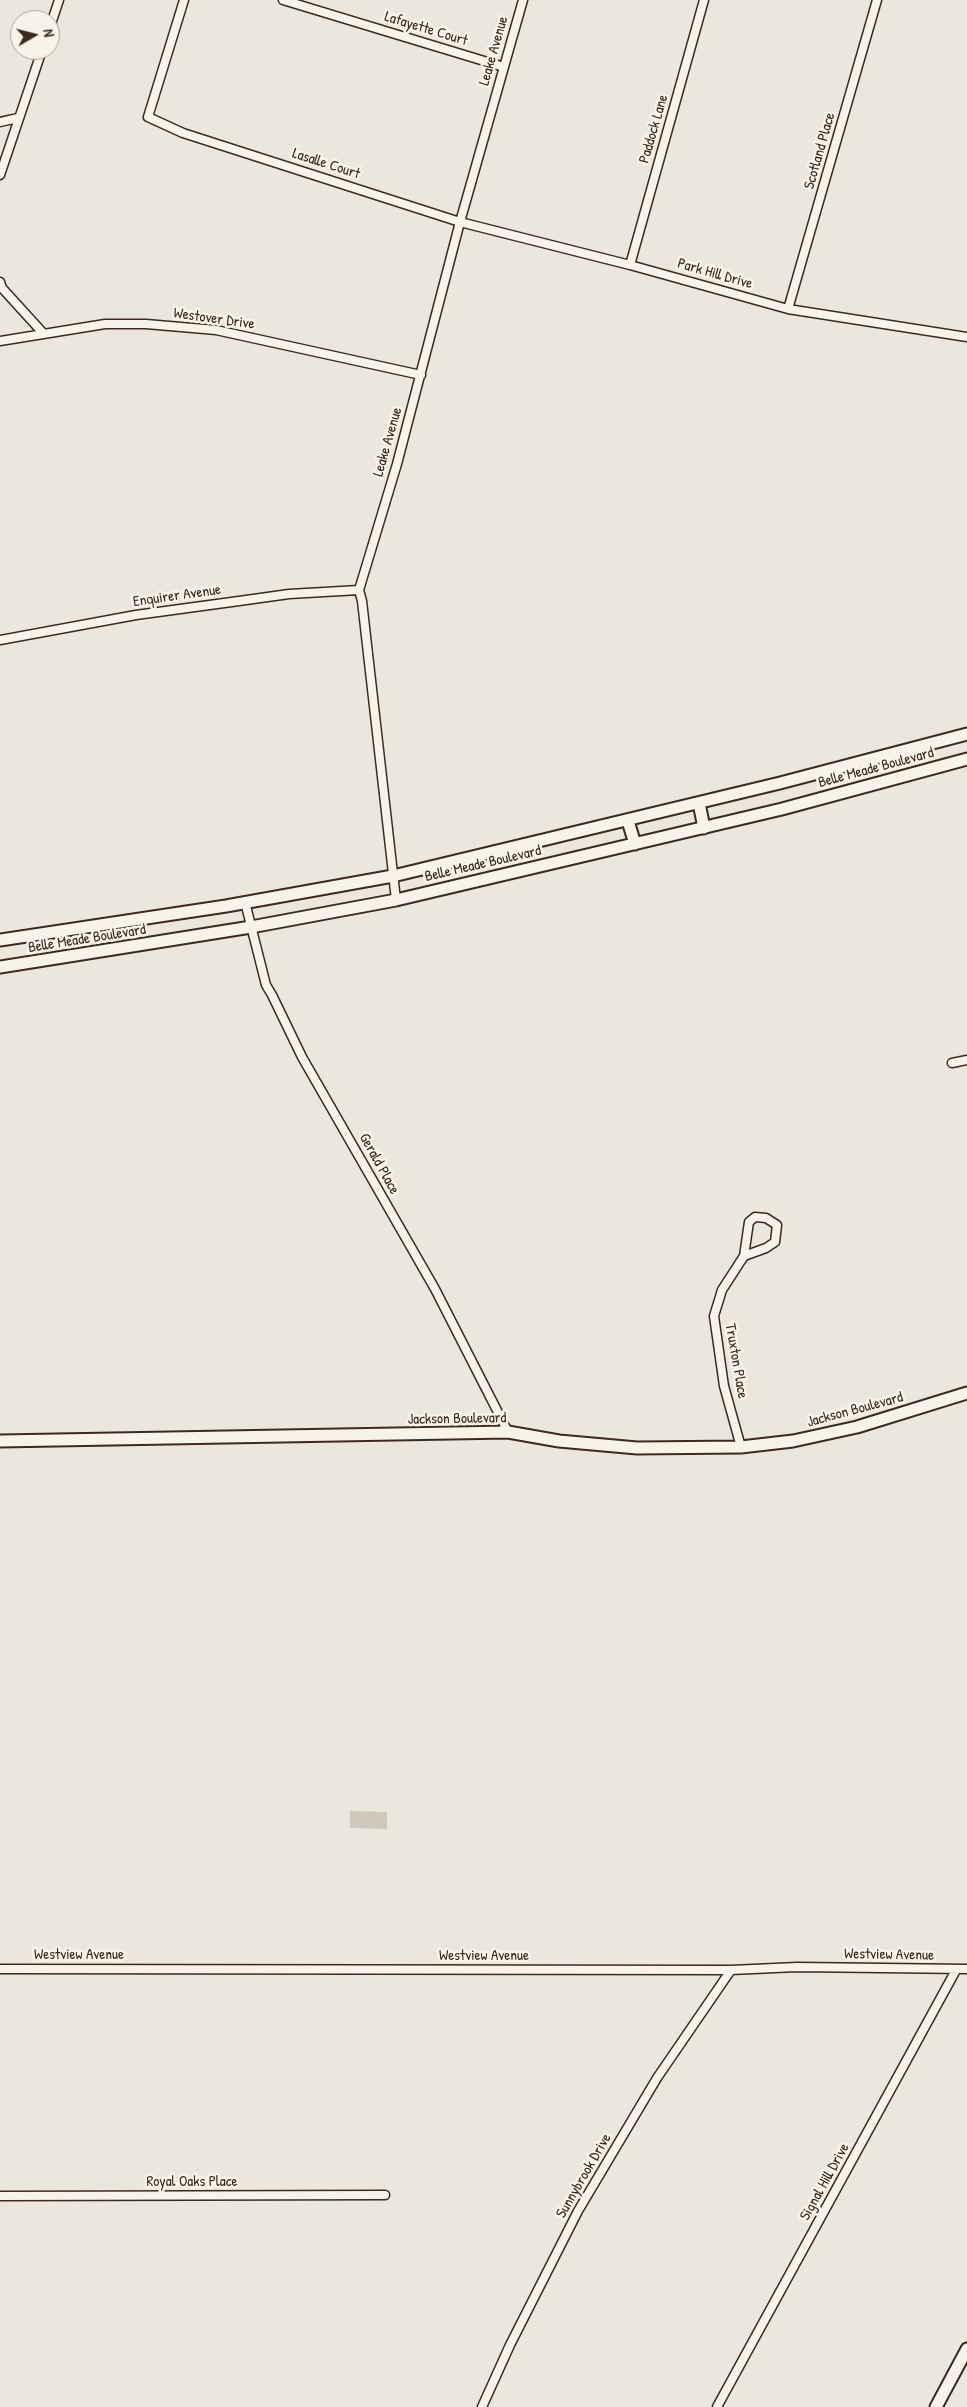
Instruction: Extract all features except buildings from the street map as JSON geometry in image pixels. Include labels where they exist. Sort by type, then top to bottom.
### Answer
[{"type":"main road","name":"Belle Meade Boulevard","points":[[0,940],[245,902],[393,876],[699,804],[887,757],[967,734]]},
{"type":"main road","name":"Belle Meade Boulevard","points":[[0,968],[251,927],[396,900],[704,828],[967,759]]},
{"type":"main road","points":[[699,804],[704,828]]},
{"type":"main road","points":[[628,820],[635,844]]},
{"type":"main road","name":"Jackson Boulevard","points":[[0,1441],[508,1432],[559,1441],[637,1448],[741,1447],[793,1442],[856,1427],[967,1393]]},
{"type":"main road","points":[[936,2407],[967,2349]]},
{"type":"street","name":"Lasalle Court","points":[[184,0],[148,117],[183,133],[460,222]]},
{"type":"street","name":"Lafayette Court","points":[[283,0],[504,67]]},
{"type":"street","name":"Leake Avenue","points":[[396,900],[362,602],[359,590],[421,375],[460,222],[523,0]]},
{"type":"street","name":"Paddock Lane","points":[[630,265],[704,0]]},
{"type":"street","name":"Scotland Place","points":[[788,309],[878,0]]},
{"type":"street","points":[[0,175],[38,60]]},
{"type":"street","points":[[0,122],[18,118]]},
{"type":"street","name":"Park Hill Drive","points":[[460,222],[630,265],[788,309],[967,337]]},
{"type":"street","points":[[0,282],[2,288],[43,333]]},
{"type":"street","name":"Westover Drive","points":[[0,341],[105,324],[146,324],[216,330],[421,375]]},
{"type":"street","name":"Enquirer Avenue","points":[[0,640],[136,615],[272,596],[359,590]]},
{"type":"street","name":"Gerald Place","points":[[245,902],[266,985],[302,1058],[435,1289],[508,1432]]},
{"type":"street","points":[[952,1063],[967,1060]]},
{"type":"street","name":"Truxton Place","points":[[741,1447],[724,1386],[714,1316],[722,1290],[744,1256],[749,1222],[755,1217],[766,1218],[777,1226],[775,1242],[766,1248],[744,1256]]},
{"type":"street","name":"Westview Avenue","points":[[0,1969],[731,1970],[797,1967],[967,1970]]},
{"type":"street","name":"Sunnybrook Drive","points":[[482,2407],[510,2345],[578,2211],[657,2078],[731,1970]]},
{"type":"street","name":"Signal Hill Drive","points":[[717,2407],[956,1970]]},
{"type":"street","name":"Royal Oaks Place","points":[[0,2196],[385,2196]]},
{"type":"shaded area","points":[[350,1811],[387,1812],[387,1829],[350,1828]]}]
